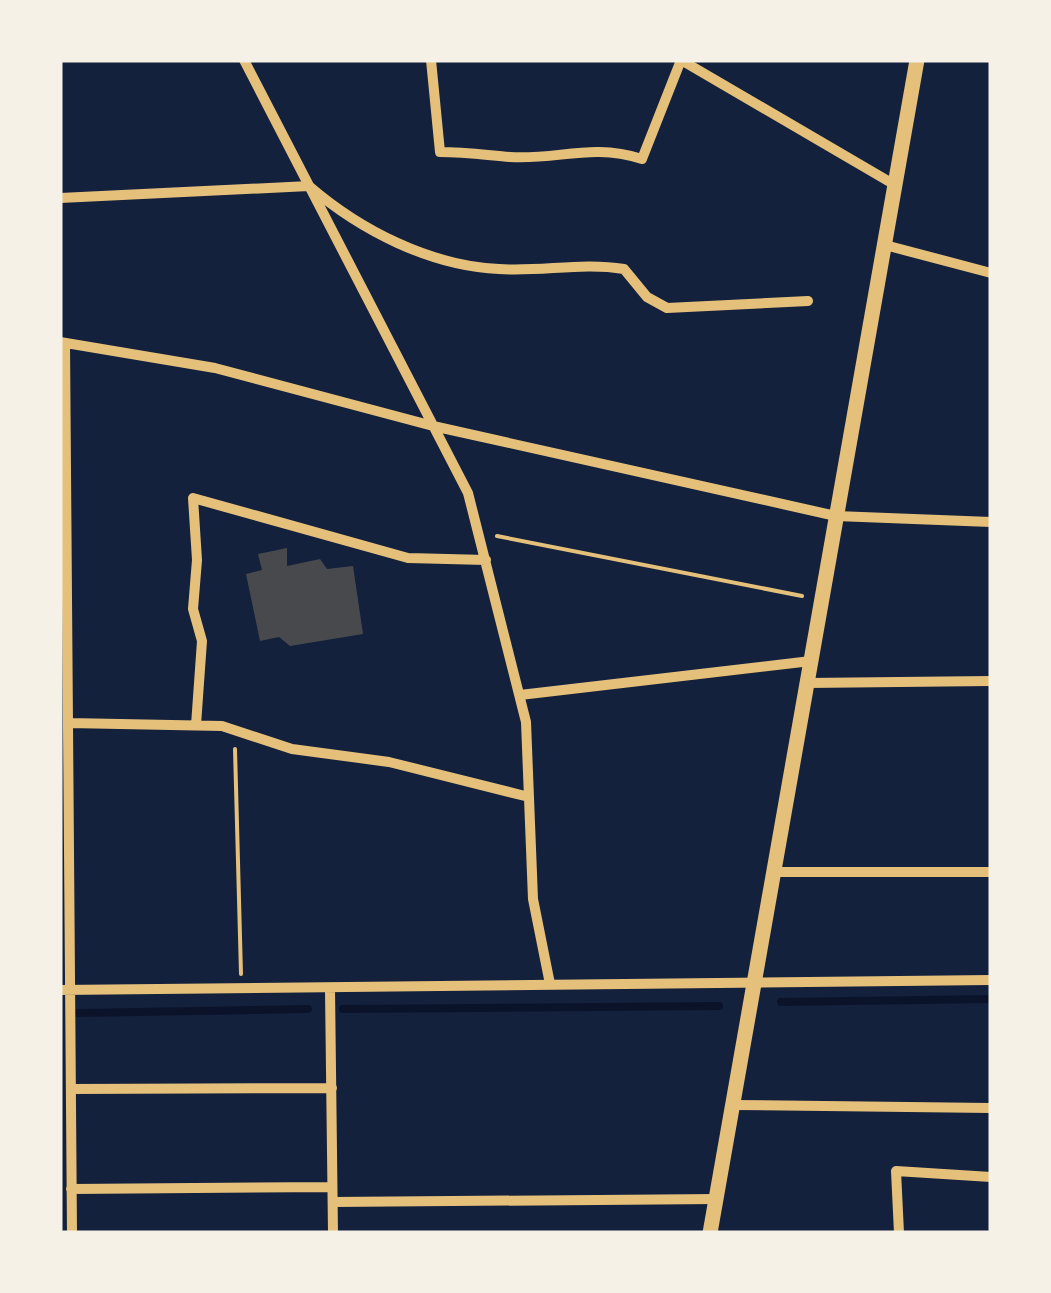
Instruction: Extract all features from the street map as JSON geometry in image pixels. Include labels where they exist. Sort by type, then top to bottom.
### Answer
[{"type":"street","points":[[244,60],[468,492],[526,722],[533,898],[550,984]]},
{"type":"street","points":[[431,60],[440,152],[486,152],[509,157],[611,150],[642,159],[681,60],[895,185]]},
{"type":"street","points":[[710,1233],[917,60]]},
{"type":"street","points":[[60,198],[309,186],[344,217],[384,237],[497,270],[597,264],[624,269],[648,297],[668,308],[808,302]]},
{"type":"street","points":[[884,245],[991,273]]},
{"type":"street","points":[[72,1233],[68,1193],[71,1089],[66,990],[65,749],[69,723],[62,343],[215,368],[432,426],[836,516],[991,522]]},
{"type":"street","points":[[196,725],[202,641],[193,608],[197,560],[193,498],[408,558],[486,560]]},
{"type":"street","points":[[520,696],[811,661]]},
{"type":"street","points":[[807,683],[991,682]]},
{"type":"street","points":[[69,723],[196,725],[234,730],[292,749],[389,762],[529,798]]},
{"type":"street","points":[[775,872],[991,872]]},
{"type":"street","points":[[66,990],[550,984],[756,986],[991,980]]},
{"type":"street","points":[[330,989],[333,1233]]},
{"type":"street","points":[[71,1089],[332,1088]]},
{"type":"street","points":[[734,1105],[991,1108]]},
{"type":"street","points":[[898,1233],[896,1172],[991,1177]]},
{"type":"street","points":[[68,1193],[332,1186]]},
{"type":"street","points":[[333,1202],[717,1198]]},
{"type":"path","points":[[480,532],[821,600]]},
{"type":"path","points":[[234,730],[242,989]]},
{"type":"building","points":[[287,548],[287,566],[320,559],[327,569],[353,566],[363,634],[290,646],[279,637],[260,641],[246,574],[262,570],[258,554]]},
{"type":"waterway","points":[[781,1002],[991,999]]},
{"type":"waterway","points":[[343,1009],[719,1006]]},
{"type":"waterway","points":[[78,1013],[308,1009]]}]
